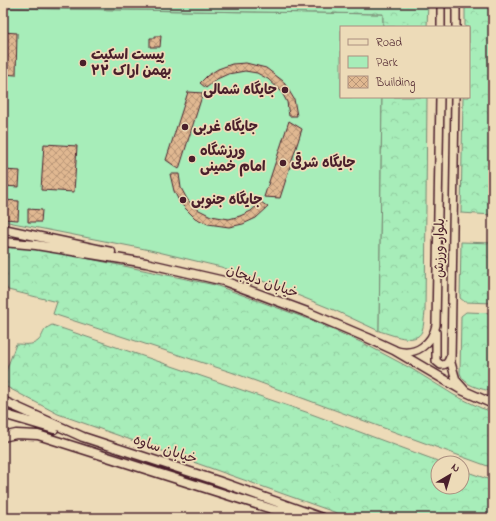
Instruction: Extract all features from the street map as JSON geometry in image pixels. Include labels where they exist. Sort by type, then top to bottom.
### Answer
[{"type":"main road","points":[[441,3],[441,26]]},
{"type":"main road","points":[[456,3],[456,26]]},
{"type":"main road","name":"بلوار ورزش","points":[[394,350],[407,352],[420,349],[431,339],[436,325],[440,98]]},
{"type":"main road","name":"بلوار ورزش","points":[[455,98],[451,367],[458,384],[469,393]]},
{"type":"main road","points":[[3,230],[117,253],[146,263]]},
{"type":"main road","name":"خیابان دلیجان","points":[[3,242],[36,245],[146,263],[224,281],[307,312],[394,350],[469,393],[493,404]]},
{"type":"main road","points":[[436,325],[436,361],[439,364],[444,365],[448,362],[451,355]]},
{"type":"main road","name":"خیابان ساوه","points":[[3,401],[83,438],[218,481],[320,517]]},
{"type":"main road","points":[[3,414],[83,438]]},
{"type":"main road","points":[[3,437],[16,434],[38,435],[278,511],[320,517]]},
{"type":"green space","points":[[3,3],[428,3],[427,26],[383,26],[383,14],[3,8]]},
{"type":"green space","points":[[465,3],[493,3],[493,215],[461,213],[463,98],[470,98],[470,26],[465,26]]},
{"type":"green space","name":"ورزشگاه امام خمینی","points":[[3,8],[383,14],[383,26],[340,26],[340,98],[382,98],[379,331],[334,310],[265,282],[221,267],[150,250],[3,221]]},
{"type":"green space","points":[[382,98],[427,98],[424,324],[422,331],[414,338],[403,338],[379,331]]},
{"type":"green space","points":[[461,242],[493,243],[493,303],[465,302],[460,298]]},
{"type":"green space","points":[[3,247],[52,251],[215,285],[311,320],[365,344],[412,369],[454,395],[493,412],[493,468],[470,460],[470,455],[458,455],[231,372],[53,314],[57,302],[8,290],[3,282]]},
{"type":"green space","points":[[466,312],[493,313],[493,392],[469,384],[462,378],[460,373],[461,316]]},
{"type":"green space","points":[[52,325],[306,412],[430,458],[430,495],[470,495],[470,473],[493,481],[493,518],[351,518],[58,414],[3,385],[3,379],[16,344],[36,343],[46,329]]},
{"type":"building","points":[[3,32],[17,33],[16,75],[3,74]]},
{"type":"building","points":[[155,36],[161,36],[160,47],[150,47],[150,38],[155,38]]},
{"type":"building","name":"جایگاه شمالی","points":[[246,63],[266,68],[283,81],[294,99],[297,116],[289,116],[287,102],[281,91],[268,79],[257,73],[245,71],[228,74],[217,79],[206,88],[200,83],[207,76],[218,69],[232,64]]},
{"type":"building","name":"جایگاه غربی","points":[[188,92],[203,93],[179,169],[166,160]]},
{"type":"building","name":"جایگاه شرقی","points":[[289,121],[302,129],[280,198],[264,197]]},
{"type":"building","points":[[44,144],[77,146],[74,192],[41,190]]},
{"type":"building","points":[[3,170],[20,171],[19,187],[3,186]]},
{"type":"building","name":"جایگاه جنوبی","points":[[170,174],[179,174],[181,188],[187,199],[195,208],[211,216],[229,219],[240,216],[251,211],[261,202],[268,207],[256,218],[243,224],[229,227],[208,224],[195,218],[180,203],[174,191]]},
{"type":"building","points":[[3,200],[19,201],[18,220],[3,219]]},
{"type":"building","points":[[28,209],[42,210],[41,222],[28,222]]},
{"type":"place","name":"پیست اسکیت ۲۲ بهمن اراک","points":[[83,63]]},
{"type":"place","name":"جایگاه شمالی","points":[[285,90]]},
{"type":"place","name":"جایگاه غربی","points":[[185,127]]},
{"type":"place","name":"ورزشگاه امام خمینی","points":[[192,159]]},
{"type":"place","name":"جایگاه شرقی","points":[[283,163]]},
{"type":"place","name":"جایگاه جنوبی","points":[[183,200]]}]
